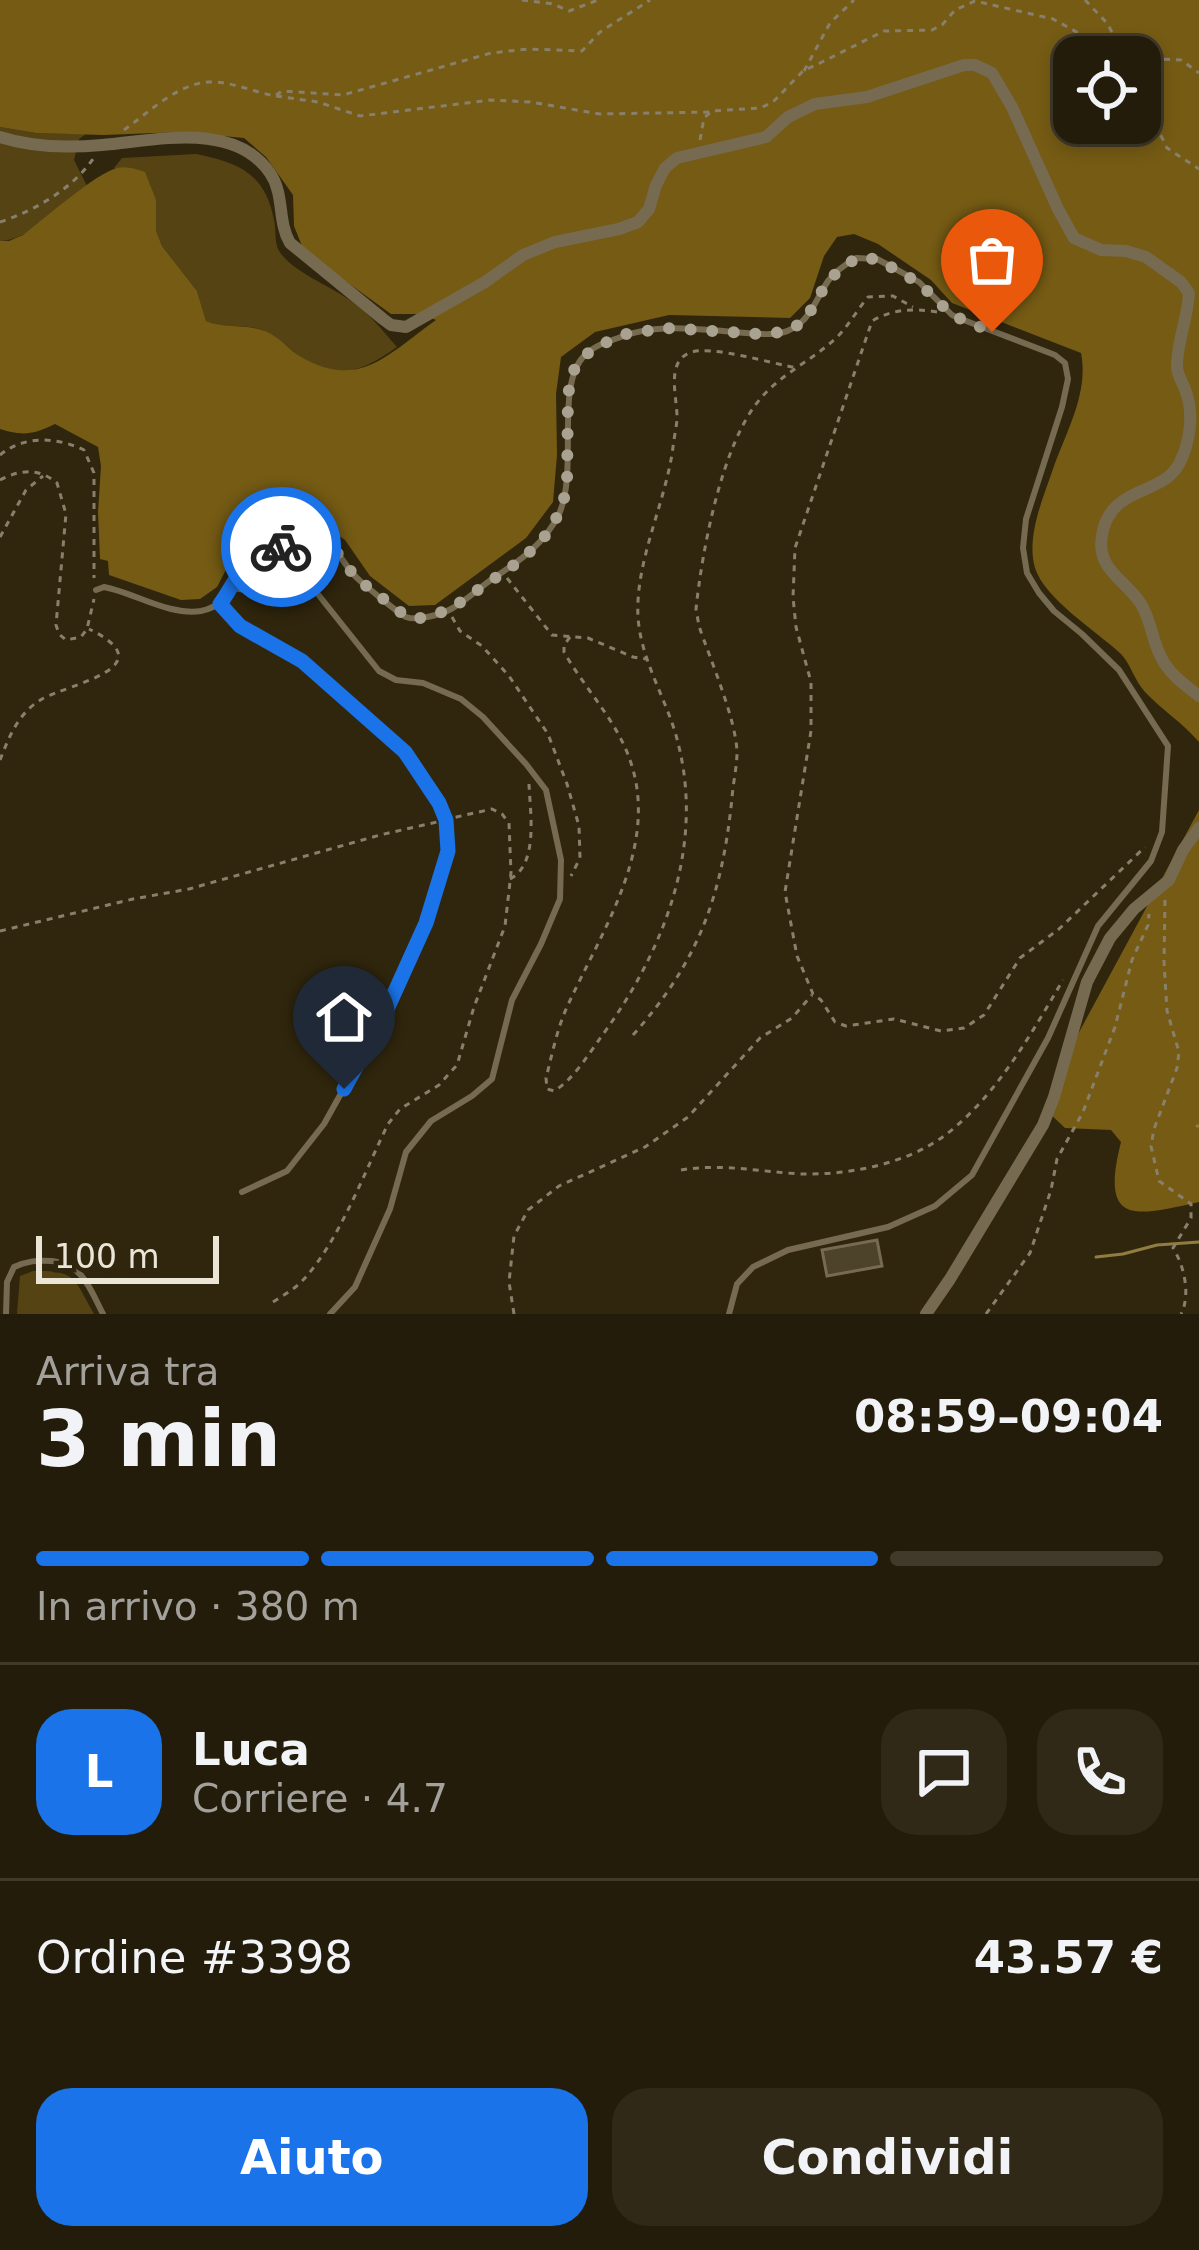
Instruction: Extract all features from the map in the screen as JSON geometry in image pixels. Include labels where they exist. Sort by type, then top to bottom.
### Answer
[{"type":"street","points":[[0,137],[40,146],[101,146],[186,137],[247,152],[272,175],[290,244],[391,325],[406,327],[523,255],[556,242],[638,223],[649,209],[665,168],[677,158],[766,137],[788,117],[815,104],[867,97],[975,65],[992,73],[1074,238],[1101,250],[1146,256],[1189,292],[1177,361],[1191,412],[1183,454],[1168,479],[1114,507],[1105,520],[1100,549],[1106,567],[1140,602],[1161,659],[1199,696]]},
{"type":"street","points":[[926,1314],[1043,1126],[1088,982],[1110,938],[1168,880],[1199,828]]},
{"type":"lane","points":[[96,590],[120,590],[181,610],[201,611],[220,604],[254,559],[314,537],[329,542],[356,578],[407,617],[449,610],[524,558],[560,512],[567,488],[568,394],[574,370],[584,356],[626,334],[665,328],[784,332],[804,322],[829,279],[856,258],[877,259],[919,283],[952,315],[1065,363],[1068,379],[1062,407],[1026,519],[1027,573],[1054,610],[1119,670],[1168,746],[1162,832],[1151,861],[1098,926],[1048,1038],[972,1175],[935,1206],[888,1227],[788,1250],[753,1267],[737,1284],[729,1314]]},
{"type":"lane","points":[[232,588],[264,593],[280,583],[298,580],[313,588],[379,671],[395,680],[423,682],[461,699],[483,717],[545,790],[561,860],[560,899],[512,1000],[492,1078],[430,1121],[406,1152],[390,1209],[355,1287],[330,1314]]},
{"type":"lane","points":[[220,604],[240,626],[302,661],[405,752],[439,803],[446,820],[448,851],[426,923],[383,1018],[324,1124],[287,1171],[242,1192]]},
{"type":"lane","points":[[6,1314],[7,1282],[14,1267],[45,1260],[63,1262],[83,1275],[103,1314]]},
{"type":"path","points":[[522,0],[569,11],[598,0]]},
{"type":"path","points":[[275,96],[282,91],[343,95],[491,53],[582,51],[615,20],[650,0]]},
{"type":"path","points":[[0,222],[38,207],[92,162],[101,146],[190,86],[229,84],[318,102],[360,116],[490,100],[600,114],[694,114],[760,107],[773,103],[803,71],[830,23],[854,0]]},
{"type":"path","points":[[1085,0],[1114,36]]},
{"type":"path","points":[[803,71],[884,31],[942,26],[955,10],[975,2],[1053,19],[1086,36]]},
{"type":"path","points":[[1161,59],[1181,60],[1199,74]]},
{"type":"path","points":[[700,150],[704,118],[712,111]]},
{"type":"path","points":[[1161,136],[1167,148],[1199,169]]},
{"type":"path","points":[[633,1035],[686,963],[716,896],[729,826],[736,751],[733,730],[696,608],[715,501],[746,419],[769,389],[841,333],[868,297],[892,296],[915,308],[952,315]]},
{"type":"path","points":[[915,308],[886,313],[872,321],[795,548],[793,597],[811,682],[811,731],[785,892],[797,956],[813,994],[835,1022],[846,1026],[894,1019],[941,1031],[964,1028],[984,1015],[1020,958],[1059,929],[1144,848],[1158,842]]},
{"type":"path","points":[[570,637],[564,652],[630,759],[638,828],[622,885],[564,1013],[546,1078],[550,1091],[558,1090],[569,1078],[626,1002],[650,961],[666,924],[680,868],[685,785],[680,748],[646,659],[638,617],[672,455],[677,418],[674,372],[686,354],[697,351],[797,368]]},
{"type":"path","points":[[0,455],[22,442],[45,440],[68,442],[84,450],[94,473],[96,590],[81,638],[66,640],[56,625],[66,514],[58,483],[30,471],[0,480]]},
{"type":"path","points":[[0,537],[26,490],[44,474]]},
{"type":"path","points":[[506,571],[507,579],[552,634],[588,638],[646,659]]},
{"type":"path","points":[[449,610],[460,631],[482,646],[509,676],[548,734],[579,826],[580,858],[560,899]]},
{"type":"path","points":[[0,760],[13,728],[40,700],[109,674],[116,650],[110,640],[87,629]]},
{"type":"path","points":[[510,879],[524,868],[528,849],[526,764]]},
{"type":"path","points":[[0,932],[189,889],[469,812],[492,808],[509,823],[505,926],[457,1065],[439,1084],[400,1109],[388,1124],[335,1232],[305,1279],[272,1302]]},
{"type":"path","points":[[1168,880],[1163,912],[1167,1011],[1179,1052],[1151,1146],[1160,1180],[1191,1204],[1191,1218],[1173,1248],[1181,1260],[1187,1294],[1181,1314]]},
{"type":"path","points":[[986,1314],[1030,1253],[1057,1159],[1083,1112],[1115,1027],[1132,960],[1148,925],[1145,902]]},
{"type":"path","points":[[681,1171],[708,1166],[804,1174],[851,1171],[910,1155],[945,1136],[983,1098],[1034,1029],[1064,977],[1078,969]]},
{"type":"path","points":[[514,1314],[509,1282],[514,1237],[527,1210],[559,1186],[645,1147],[688,1118],[760,1038],[792,1018],[813,994]]},
{"type":"shaded area","points":[[0,0],[1199,0],[1199,742],[1145,692],[1120,653],[1049,591],[1035,568],[1034,531],[1079,398],[1081,353],[952,303],[931,280],[878,244],[854,234],[837,237],[824,256],[810,298],[790,318],[669,315],[595,332],[561,357],[553,502],[526,538],[435,605],[409,606],[370,576],[345,540],[324,525],[300,523],[230,562],[217,587],[200,599],[181,600],[109,575],[108,561],[100,559],[98,447],[55,424],[28,433],[0,429],[0,241],[23,235],[108,172],[131,168],[145,172],[156,200],[156,231],[162,246],[197,291],[206,321],[263,330],[301,357],[340,370],[373,364],[436,320],[422,314],[391,314],[304,251],[294,226],[293,195],[266,157],[244,138],[180,132],[36,133],[0,127]]},
{"type":"shaded area","points":[[0,127],[86,134],[79,139],[74,160],[87,186],[24,235],[0,241]]},
{"type":"shaded area","points":[[196,154],[237,166],[257,181],[270,204],[282,255],[358,306],[397,347],[358,368],[333,371],[307,362],[262,330],[206,321],[197,291],[156,232],[156,200],[114,168],[122,158]]},
{"type":"shaded area","points":[[1199,810],[1199,1202],[1156,1211],[1127,1209],[1115,1188],[1121,1142],[1111,1130],[1065,1128],[1044,1108],[1057,1073]]},
{"type":"shaded area","points":[[33,1271],[58,1272],[72,1279],[94,1314],[17,1314],[20,1276]]},
{"type":"building","points":[[877,1240],[882,1266],[827,1276],[822,1250]]},
{"type":"waterway","points":[[1096,1257],[1199,1242]]},
{"type":"way so far","points":[[281,547],[314,537],[329,542],[356,578],[407,617],[449,610],[524,558],[560,512],[567,488],[568,394],[574,370],[584,356],[626,334],[665,328],[784,332],[804,322],[829,279],[856,258],[877,259],[919,283],[952,315],[992,332]]},
{"type":"route","points":[[281,547],[242,569],[220,604],[240,626],[302,661],[405,752],[446,820],[448,851],[426,923],[344,1089]]}]
